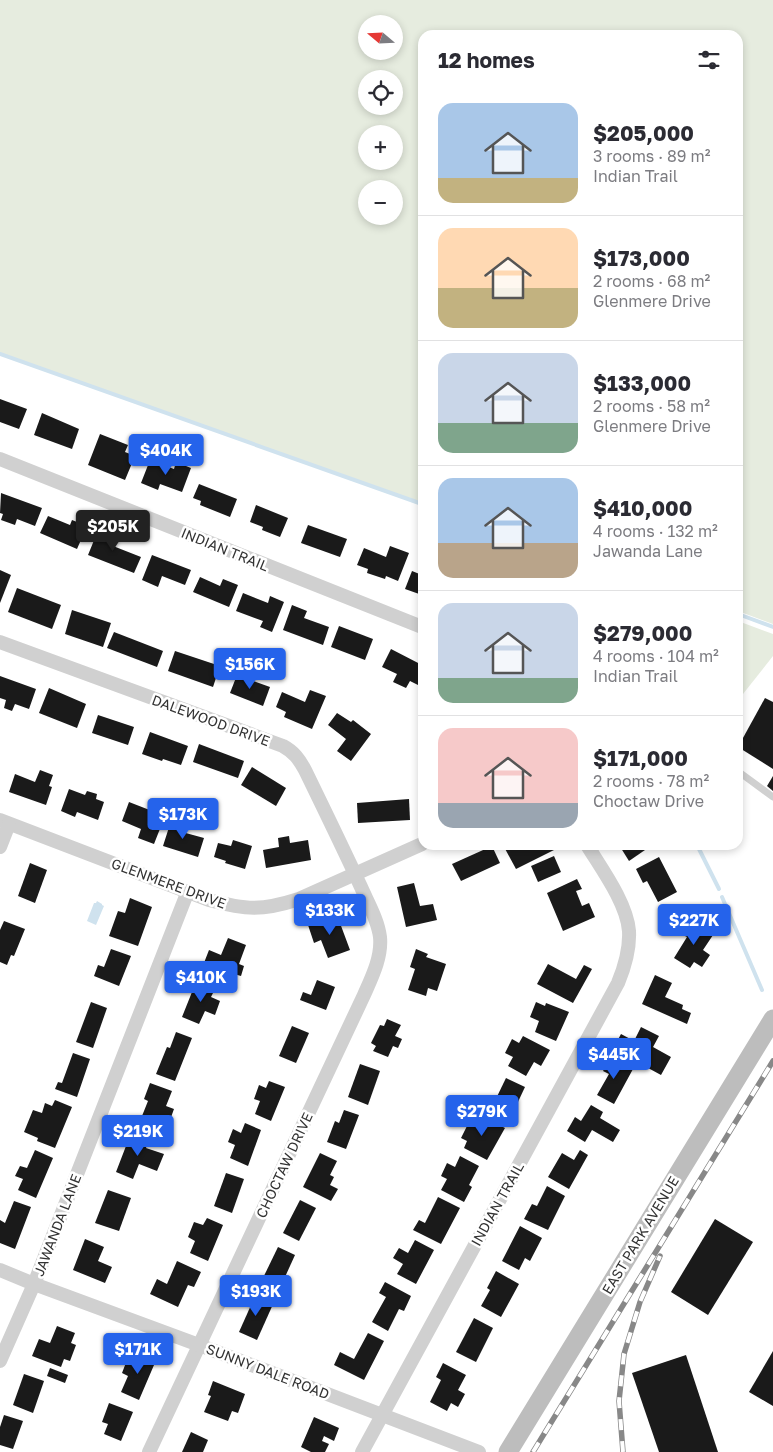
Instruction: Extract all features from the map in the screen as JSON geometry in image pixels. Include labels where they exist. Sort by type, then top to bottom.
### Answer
[{"type":"street","name":"INDIAN TRAIL","points":[[0,460],[418,625]]},
{"type":"street","name":"DALEWOOD DRIVE","points":[[0,642],[291,750],[298,757],[305,770],[355,873]]},
{"type":"street","name":"GLENMERE DRIVE","points":[[5,822],[209,900],[256,909],[278,906],[299,899],[418,846]]},
{"type":"street","points":[[0,847],[5,822]]},
{"type":"street","name":"INDIAN TRAIL","points":[[362,1452],[614,992],[624,966],[628,948],[629,929],[616,892],[590,850]]},
{"type":"street","name":"CHOCTAW DRIVE","points":[[149,1452],[373,976],[379,955],[380,936],[375,919],[355,873]]},
{"type":"street","name":"JAWANDA LANE","points":[[0,1361],[34,1284],[188,891]]},
{"type":"street","name":"EAST PARK AVENUE","points":[[508,1452],[773,1019]]},
{"type":"street","name":"SUNNY DALE ROAD","points":[[0,1270],[479,1452]]},
{"type":"lane","points":[[743,775],[773,797]]},
{"type":"shaded area","points":[[0,0],[773,0],[773,624],[743,613],[743,30],[418,30],[418,502],[0,353]]},
{"type":"shaded area","points":[[743,623],[773,634],[773,656],[743,694]]},
{"type":"water","points":[[97,901],[104,906],[96,925],[87,921],[94,903]]},
{"type":"building","points":[[0,399],[27,409],[19,429],[0,422]]},
{"type":"building","points":[[42,413],[79,429],[72,449],[34,435]]},
{"type":"building","points":[[100,434],[128,445],[125,452],[135,456],[125,480],[88,465]]},
{"type":"building","points":[[150,460],[174,469],[176,462],[191,468],[182,492],[160,484],[158,490],[141,483]]},
{"type":"building","points":[[199,484],[237,499],[230,517],[200,505],[201,501],[193,498]]},
{"type":"building","points":[[1,493],[42,508],[35,526],[17,519],[15,525],[1,520],[3,514],[0,513]]},
{"type":"building","points":[[256,505],[288,518],[280,537],[262,530],[263,527],[250,522]]},
{"type":"building","points":[[48,516],[70,525],[72,520],[87,526],[77,549],[40,533]]},
{"type":"building","points":[[308,525],[347,539],[340,557],[301,543]]},
{"type":"building","points":[[99,528],[117,535],[113,546],[141,557],[134,573],[88,555]]},
{"type":"building","points":[[390,546],[409,553],[398,581],[386,576],[385,579],[367,573],[368,569],[357,565],[364,548],[386,557]]},
{"type":"building","points":[[152,555],[191,570],[185,585],[162,576],[158,587],[142,580]]},
{"type":"building","points":[[0,570],[11,575],[0,603]]},
{"type":"building","points":[[412,571],[418,573],[418,594],[405,589]]},
{"type":"building","points":[[200,577],[220,586],[223,579],[238,585],[229,607],[193,592]]},
{"type":"building","points":[[17,588],[61,605],[52,629],[8,612]]},
{"type":"building","points":[[243,593],[268,603],[270,596],[284,602],[272,632],[260,627],[263,621],[236,611]]},
{"type":"building","points":[[292,605],[307,611],[304,618],[329,627],[323,645],[283,630]]},
{"type":"building","points":[[72,610],[111,623],[103,647],[65,634]]},
{"type":"building","points":[[339,626],[373,639],[365,660],[331,647]]},
{"type":"building","points":[[114,632],[163,651],[157,667],[107,648]]},
{"type":"building","points":[[391,649],[418,663],[418,685],[410,681],[406,688],[393,682],[397,674],[382,667]]},
{"type":"building","points":[[175,651],[220,666],[213,687],[168,671]]},
{"type":"building","points":[[237,675],[270,687],[263,706],[230,693]]},
{"type":"building","points":[[0,676],[36,689],[29,709],[15,704],[12,711],[4,708],[6,700],[0,698]]},
{"type":"building","points":[[49,688],[86,704],[77,728],[39,713]]},
{"type":"building","points":[[310,690],[326,696],[312,729],[284,717],[286,712],[276,707],[282,692],[305,702]]},
{"type":"building","points":[[765,698],[773,702],[773,769],[743,750],[743,738]]},
{"type":"building","points":[[337,713],[351,722],[353,720],[371,734],[351,761],[337,751],[346,739],[328,725]]},
{"type":"building","points":[[98,715],[134,727],[128,745],[92,733]]},
{"type":"building","points":[[150,732],[188,746],[181,765],[142,754]]},
{"type":"building","points":[[199,744],[244,761],[238,778],[193,762]]},
{"type":"building","points":[[252,767],[286,788],[276,806],[241,785]]},
{"type":"building","points":[[40,770],[53,775],[49,786],[52,787],[46,805],[9,792],[15,774],[35,782]]},
{"type":"building","points":[[773,776],[773,791],[767,786]]},
{"type":"building","points":[[69,789],[85,795],[87,791],[97,794],[96,799],[104,802],[98,820],[77,812],[75,817],[61,811]]},
{"type":"building","points":[[409,799],[410,820],[358,823],[357,803]]},
{"type":"building","points":[[129,802],[165,816],[154,844],[138,838],[141,829],[122,821]]},
{"type":"building","points":[[171,821],[184,825],[182,832],[204,838],[198,857],[163,846]]},
{"type":"building","points":[[289,836],[290,843],[308,840],[311,860],[266,868],[263,850],[279,847],[278,838]]},
{"type":"building","points":[[233,840],[252,846],[245,869],[225,863],[226,861],[214,857],[218,843],[231,846]]},
{"type":"building","points":[[483,850],[494,850],[500,863],[461,881],[452,864]]},
{"type":"building","points":[[506,850],[554,850],[516,869]]},
{"type":"building","points":[[622,850],[645,850],[629,861]]},
{"type":"building","points":[[554,856],[561,872],[538,882],[531,866]]},
{"type":"building","points":[[659,857],[677,892],[658,902],[647,881],[643,883],[636,869]]},
{"type":"building","points":[[30,863],[47,870],[35,903],[18,896]]},
{"type":"building","points":[[577,879],[582,889],[576,891],[582,906],[589,903],[595,917],[563,931],[547,893]]},
{"type":"building","points":[[414,883],[420,906],[433,904],[437,920],[406,927],[397,887]]},
{"type":"building","points":[[130,898],[152,907],[138,946],[109,936],[118,911],[125,913]]},
{"type":"building","points":[[337,915],[350,950],[328,958],[321,940],[314,943],[308,925]]},
{"type":"building","points":[[4,921],[25,929],[14,956],[11,955],[7,965],[0,962],[0,930]]},
{"type":"building","points":[[692,921],[713,935],[703,950],[710,955],[702,967],[694,962],[690,968],[674,958],[687,937],[683,935]]},
{"type":"building","points":[[228,938],[246,945],[239,964],[244,966],[241,976],[234,974],[232,979],[202,968],[209,950],[221,955]]},
{"type":"building","points":[[111,949],[131,956],[119,986],[94,976],[98,965],[104,967]]},
{"type":"building","points":[[416,949],[428,954],[426,957],[446,964],[437,991],[428,988],[426,996],[408,990],[415,969],[410,967]]},
{"type":"building","points":[[548,964],[576,979],[584,965],[592,969],[573,1003],[537,984]]},
{"type":"building","points":[[655,975],[672,983],[665,997],[683,1005],[682,1009],[691,1013],[687,1024],[642,1004]]},
{"type":"building","points":[[317,980],[335,987],[326,1010],[300,1000],[303,992],[311,995]]},
{"type":"building","points":[[196,982],[215,989],[211,997],[220,1001],[215,1015],[205,1011],[199,1024],[182,1017]]},
{"type":"building","points":[[91,1002],[107,1008],[93,1048],[76,1042]]},
{"type":"building","points":[[536,1002],[545,1006],[546,1003],[569,1012],[556,1041],[535,1032],[539,1021],[530,1017]]},
{"type":"building","points":[[387,1019],[401,1025],[395,1036],[402,1039],[398,1048],[393,1046],[388,1057],[373,1051],[376,1046],[371,1043],[380,1025],[384,1026]]},
{"type":"building","points":[[292,1026],[309,1033],[296,1063],[279,1056]]},
{"type":"building","points":[[641,1027],[659,1036],[653,1047],[671,1057],[661,1075],[613,1049],[621,1034],[634,1041]]},
{"type":"building","points":[[176,1032],[192,1038],[175,1081],[156,1074],[167,1047],[170,1048]]},
{"type":"building","points":[[523,1036],[550,1050],[541,1066],[534,1062],[526,1076],[508,1066],[513,1057],[505,1053],[512,1039],[519,1043]]},
{"type":"building","points":[[73,1053],[90,1059],[77,1097],[55,1089],[58,1082],[62,1083]]},
{"type":"building","points":[[611,1057],[633,1069],[614,1104],[597,1095],[609,1074],[603,1071]]},
{"type":"building","points":[[360,1064],[380,1071],[368,1105],[348,1097]]},
{"type":"building","points":[[506,1078],[525,1087],[509,1121],[490,1111]]},
{"type":"building","points":[[269,1081],[285,1087],[271,1121],[255,1114],[260,1101],[254,1099],[259,1085],[266,1088]]},
{"type":"building","points":[[150,1083],[172,1091],[166,1106],[174,1109],[170,1120],[161,1117],[158,1128],[140,1121],[148,1101],[144,1099]]},
{"type":"building","points":[[55,1100],[72,1107],[55,1148],[37,1141],[38,1138],[24,1132],[33,1110],[42,1113],[45,1103],[52,1106]]},
{"type":"building","points":[[591,1105],[603,1112],[600,1118],[620,1130],[613,1142],[592,1130],[585,1142],[567,1131],[575,1117],[581,1121]]},
{"type":"building","points":[[344,1110],[359,1115],[346,1149],[327,1142],[335,1121],[339,1123]]},
{"type":"building","points":[[481,1116],[505,1128],[487,1160],[464,1148],[467,1141],[461,1138],[468,1124],[475,1127]]},
{"type":"building","points":[[245,1123],[261,1130],[248,1166],[230,1158],[235,1145],[228,1142],[233,1129],[241,1133]]},
{"type":"building","points":[[131,1133],[149,1140],[146,1148],[164,1154],[157,1171],[139,1164],[133,1179],[116,1172]]},
{"type":"building","points":[[35,1150],[53,1158],[36,1198],[18,1190],[23,1179],[15,1176],[20,1166],[27,1168]]},
{"type":"building","points":[[580,1150],[588,1155],[569,1189],[548,1177],[562,1153],[574,1160]]},
{"type":"building","points":[[320,1153],[337,1161],[330,1175],[334,1177],[330,1185],[338,1189],[331,1201],[303,1187]]},
{"type":"building","points":[[460,1156],[479,1166],[469,1185],[472,1187],[464,1202],[441,1190],[447,1179],[441,1176],[447,1163],[455,1167]]},
{"type":"building","points":[[226,1173],[244,1179],[232,1213],[214,1206]]},
{"type":"building","points":[[547,1186],[565,1196],[548,1230],[524,1219],[532,1204],[537,1206]]},
{"type":"building","points":[[108,1190],[131,1198],[119,1231],[95,1223]]},
{"type":"building","points":[[438,1197],[460,1208],[441,1244],[413,1230],[419,1220],[425,1223]]},
{"type":"building","points":[[300,1200],[316,1208],[299,1241],[283,1233]]},
{"type":"building","points":[[14,1201],[31,1207],[15,1249],[0,1243],[0,1220],[5,1223]]},
{"type":"building","points":[[207,1218],[223,1225],[208,1261],[190,1253],[195,1241],[188,1237],[194,1222],[203,1225]]},
{"type":"building","points":[[715,1219],[753,1242],[708,1315],[671,1292]]},
{"type":"building","points":[[520,1226],[542,1238],[530,1261],[525,1258],[519,1270],[502,1261]]},
{"type":"building","points":[[85,1239],[104,1247],[98,1261],[112,1267],[105,1283],[73,1270]]},
{"type":"building","points":[[415,1240],[434,1250],[416,1284],[397,1274],[403,1264],[393,1258],[399,1248],[408,1253]]},
{"type":"building","points":[[278,1247],[295,1255],[280,1288],[262,1280]]},
{"type":"building","points":[[177,1261],[201,1272],[194,1287],[188,1285],[178,1307],[150,1294],[157,1279],[167,1284]]},
{"type":"building","points":[[496,1271],[519,1284],[501,1317],[481,1306],[490,1290],[487,1288]]},
{"type":"building","points":[[385,1282],[411,1296],[404,1311],[399,1309],[388,1331],[372,1322],[386,1297],[379,1293]]},
{"type":"building","points":[[256,1294],[274,1302],[257,1340],[239,1332]]},
{"type":"building","points":[[474,1318],[493,1328],[476,1362],[456,1352]]},
{"type":"building","points":[[57,1326],[75,1333],[71,1343],[76,1345],[70,1361],[64,1359],[61,1367],[32,1356],[39,1339],[50,1343]]},
{"type":"building","points":[[368,1333],[384,1341],[364,1380],[334,1365],[340,1352],[354,1359]]},
{"type":"building","points":[[140,1351],[157,1358],[139,1400],[121,1392],[128,1376],[122,1373],[127,1360],[135,1364]]},
{"type":"building","points":[[773,1351],[773,1406],[749,1392]]},
{"type":"building","points":[[686,1355],[718,1452],[659,1452],[632,1373]]},
{"type":"building","points":[[443,1363],[466,1375],[458,1390],[465,1394],[458,1407],[451,1403],[447,1411],[430,1402],[441,1380],[436,1377]]},
{"type":"building","points":[[50,1368],[68,1375],[65,1383],[47,1376]]},
{"type":"building","points":[[24,1374],[44,1381],[33,1413],[13,1405]]},
{"type":"building","points":[[213,1381],[245,1394],[238,1413],[232,1411],[228,1421],[204,1412],[211,1396],[208,1395]]},
{"type":"building","points":[[109,1403],[133,1412],[121,1441],[104,1434],[108,1424],[102,1422]]},
{"type":"building","points":[[4,1415],[23,1421],[13,1449],[0,1445],[0,1427]]},
{"type":"building","points":[[314,1417],[339,1428],[334,1441],[324,1436],[322,1441],[329,1444],[325,1452],[311,1452],[301,1447]]},
{"type":"building","points":[[191,1432],[208,1440],[203,1452],[182,1452]]},
{"type":"waterway","points":[[0,354],[418,503]]},
{"type":"waterway","points":[[743,616],[773,627]]},
{"type":"waterway","points":[[700,850],[719,889]]},
{"type":"waterway","points":[[722,897],[762,990]]},
{"type":"railway","points":[[533,1452],[773,1061]]},
{"type":"railway","points":[[623,1452],[619,1401],[624,1354],[640,1302],[660,1256]]}]
